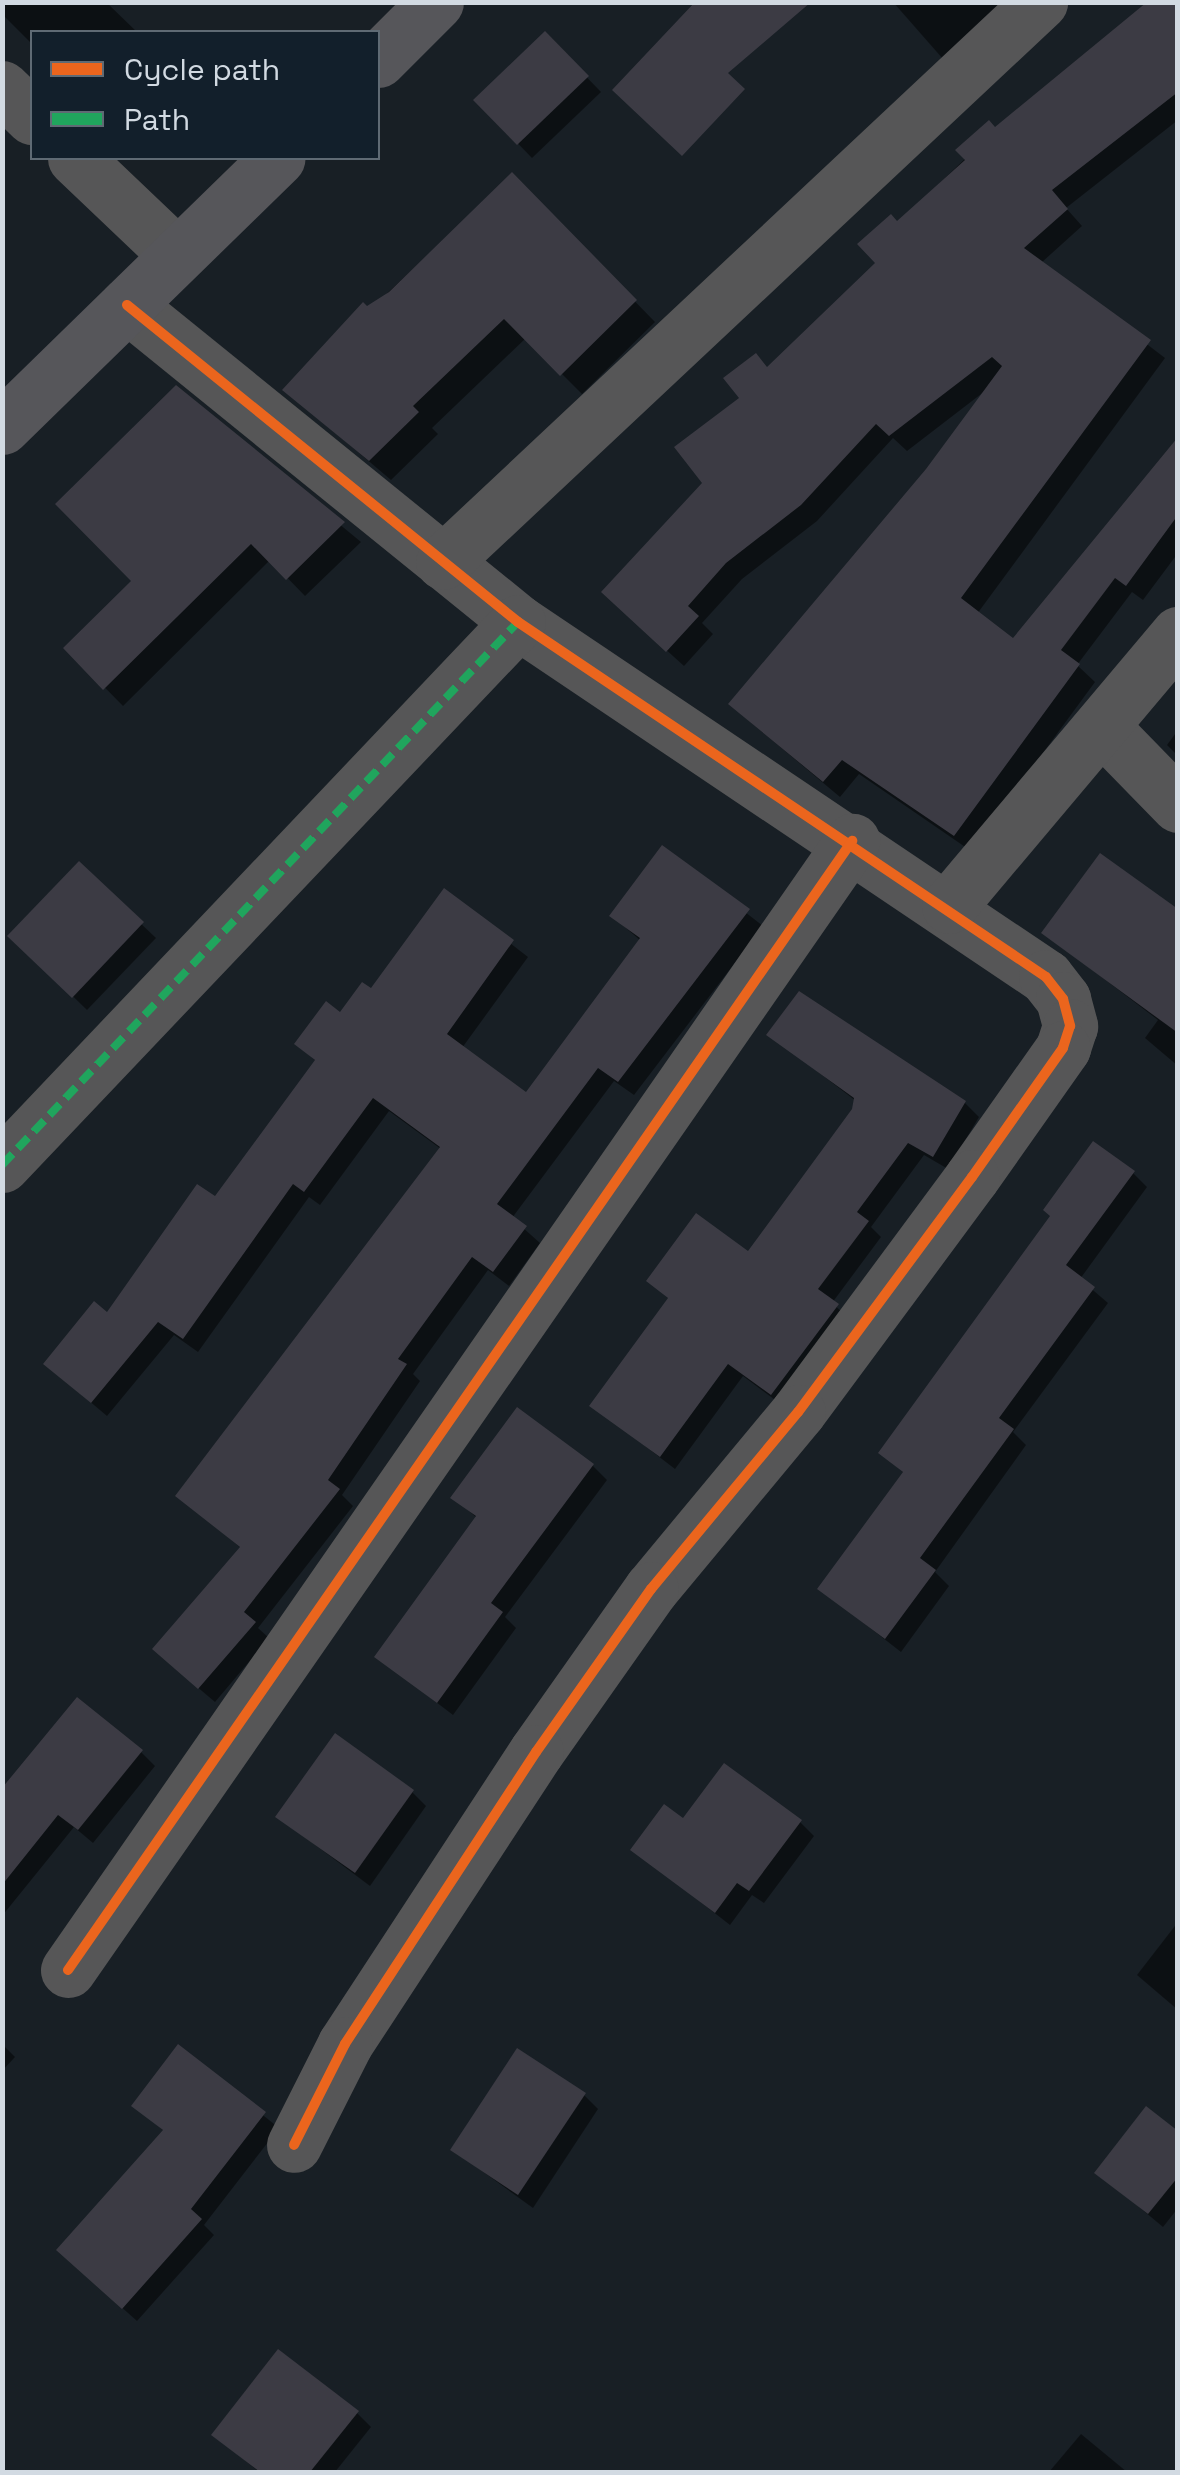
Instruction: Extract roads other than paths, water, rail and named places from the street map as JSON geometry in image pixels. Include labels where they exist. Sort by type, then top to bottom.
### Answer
[{"type":"main road","points":[[380,58],[436,2]]},
{"type":"main road","points":[[2,427],[276,160]]},
{"type":"street","points":[[442,562],[1040,2]]},
{"type":"street","points":[[2,88],[30,114]]},
{"type":"street","points":[[77,160],[178,255]]},
{"type":"street","points":[[127,305],[518,622],[949,906],[1046,977],[1063,999],[1070,1026],[1064,1048],[798,1412],[650,1590],[536,1752],[345,2044],[294,2145]]},
{"type":"street","points":[[2,1164],[518,622]]},
{"type":"street","points":[[949,906],[1178,634]]},
{"type":"street","points":[[1102,727],[1178,804]]},
{"type":"street","points":[[68,1970],[852,841]]}]
